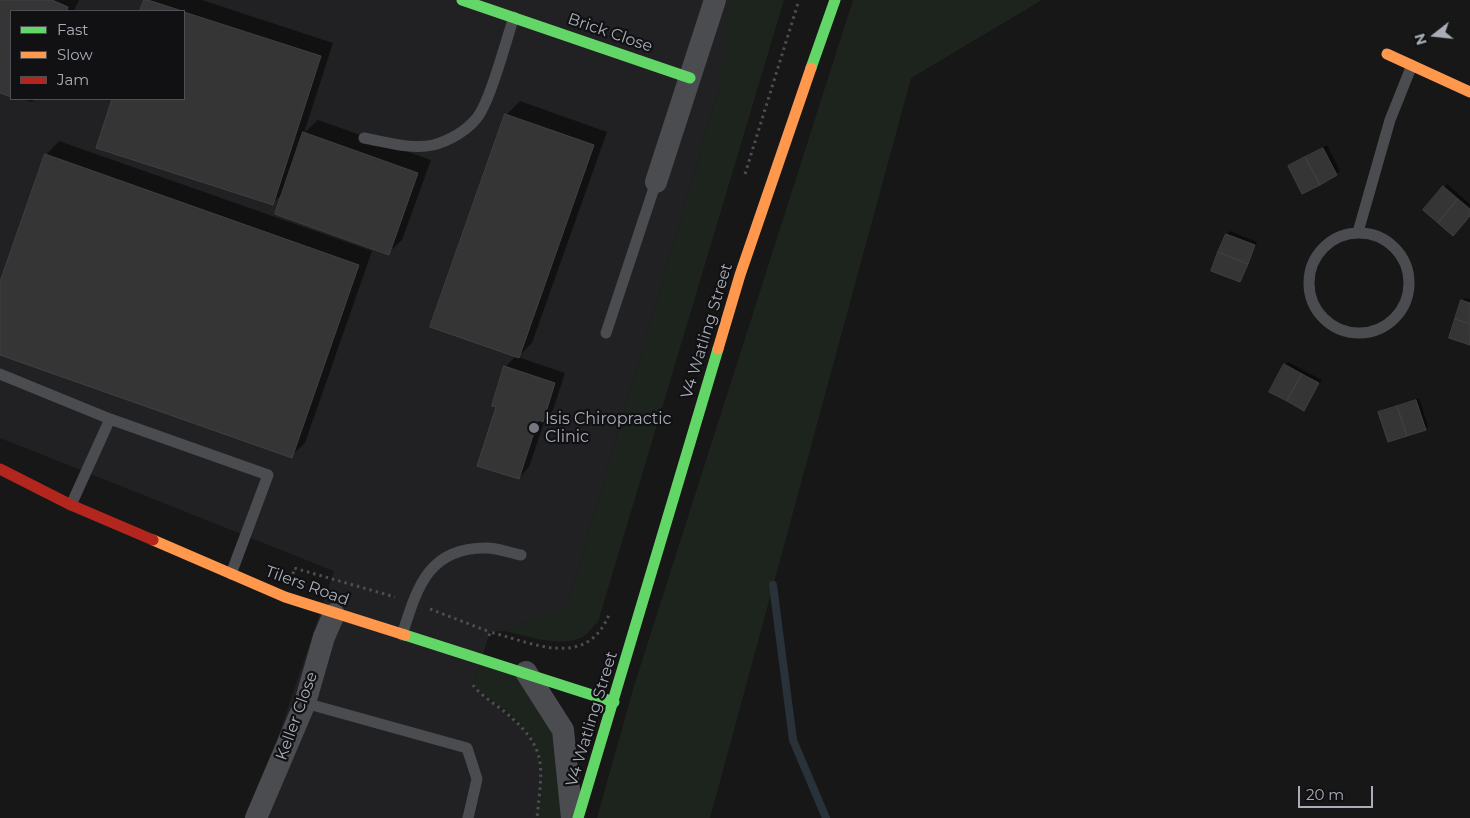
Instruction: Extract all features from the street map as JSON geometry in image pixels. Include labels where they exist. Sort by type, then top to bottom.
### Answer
[{"type":"street","name":"Brick Close","points":[[462,0],[690,78]]},
{"type":"street","points":[[656,182],[664,151],[715,0]]},
{"type":"street","name":"V4 Watling Street","points":[[578,818],[740,275],[835,0]]},
{"type":"street","points":[[1387,54],[1470,92]]},
{"type":"street","name":"Tilers Road","points":[[0,469],[71,505],[231,574],[334,614],[526,672],[614,702]]},
{"type":"street","name":"Keller Close","points":[[256,818],[305,703],[324,637],[334,614]]},
{"type":"street","points":[[526,672],[563,730],[572,818]]},
{"type":"lane","points":[[364,138],[410,146],[433,145],[456,136],[477,118],[488,94],[514,17]]},
{"type":"lane","points":[[1358,232],[1390,120],[1412,66]]},
{"type":"lane","points":[[606,333],[656,182]]},
{"type":"lane","points":[[1358,232],[1374,235],[1389,242],[1400,254],[1407,269],[1409,285],[1406,301],[1398,315],[1386,326],[1371,332],[1354,334],[1338,329],[1324,319],[1314,306],[1309,290],[1310,273],[1316,257],[1327,244],[1342,236],[1358,232]]},
{"type":"lane","points":[[0,374],[110,419],[268,475],[231,574]]},
{"type":"lane","points":[[71,505],[110,419]]},
{"type":"lane","points":[[402,635],[416,594],[438,560],[467,550],[488,548],[521,555]]},
{"type":"lane","points":[[305,703],[466,748],[477,780],[468,818]]},
{"type":"path","points":[[744,178],[798,0]]},
{"type":"path","points":[[537,818],[542,774],[538,748],[523,728],[473,686],[490,632],[550,648],[565,650],[580,646],[598,634],[612,606]]},
{"type":"shaded area","points":[[0,0],[749,0],[720,84],[568,604],[505,631],[490,632],[473,686],[523,727],[538,748],[542,774],[537,818],[251,818],[334,571],[0,438]]},
{"type":"shaded area","points":[[730,0],[784,0],[598,622],[584,636],[576,640],[566,641],[545,640],[505,631],[568,604],[720,84]]},
{"type":"shaded area","points":[[853,0],[1042,0],[911,78],[710,818],[597,818],[634,686]]},
{"type":"shaded area","points":[[482,659],[526,672],[563,730],[572,818],[537,818],[541,773],[540,756],[532,739],[517,721],[473,686]]},
{"type":"building","points":[[0,0],[52,0],[68,7],[67,10],[10,10],[10,97],[0,93]]},
{"type":"building","points":[[144,0],[148,0],[179,10],[140,10]]},
{"type":"building","points":[[185,12],[321,56],[273,205],[96,148],[112,100],[185,100]]},
{"type":"building","points":[[505,114],[594,145],[519,358],[430,327]]},
{"type":"building","points":[[303,132],[418,173],[389,255],[275,214]]},
{"type":"building","points":[[1323,148],[1337,175],[1320,185],[1305,157]]},
{"type":"building","points":[[45,154],[359,265],[292,458],[0,355],[0,282]]},
{"type":"building","points":[[1305,157],[1320,185],[1302,194],[1288,166]]},
{"type":"building","points":[[1443,186],[1458,199],[1438,223],[1423,210]]},
{"type":"building","points":[[1458,199],[1470,209],[1470,216],[1453,236],[1438,223]]},
{"type":"building","points":[[1226,234],[1255,245],[1248,264],[1218,252]]},
{"type":"building","points":[[1218,252],[1248,264],[1240,282],[1211,271]]},
{"type":"building","points":[[1461,300],[1470,303],[1470,324],[1455,319]]},
{"type":"building","points":[[1455,319],[1470,324],[1470,345],[1449,338]]},
{"type":"building","points":[[1284,364],[1302,374],[1287,401],[1269,392]]},
{"type":"building","points":[[504,366],[555,383],[543,422],[538,420],[519,479],[477,466],[496,407],[492,406]]},
{"type":"building","points":[[1302,374],[1319,383],[1304,411],[1287,401]]},
{"type":"building","points":[[1416,400],[1426,430],[1407,436],[1397,406]]},
{"type":"building","points":[[1397,406],[1407,436],[1388,442],[1378,412]]},
{"type":"waterway","points":[[773,585],[793,740],[826,818]]},
{"type":"traffic: fast","points":[[462,0],[690,78]]},
{"type":"traffic: fast","points":[[811,68],[835,0]]},
{"type":"traffic: fast","points":[[578,818],[718,349]]},
{"type":"traffic: fast","points":[[405,635],[614,702]]},
{"type":"traffic: slow","points":[[1387,54],[1470,92]]},
{"type":"traffic: slow","points":[[718,349],[740,275],[811,68]]},
{"type":"traffic: slow","points":[[153,540],[285,597],[405,635]]},
{"type":"traffic: jam","points":[[0,469],[71,505],[153,540]]},
{"type":"place","name":"Isis Chiropractic Clinic","points":[[534,428]]}]
